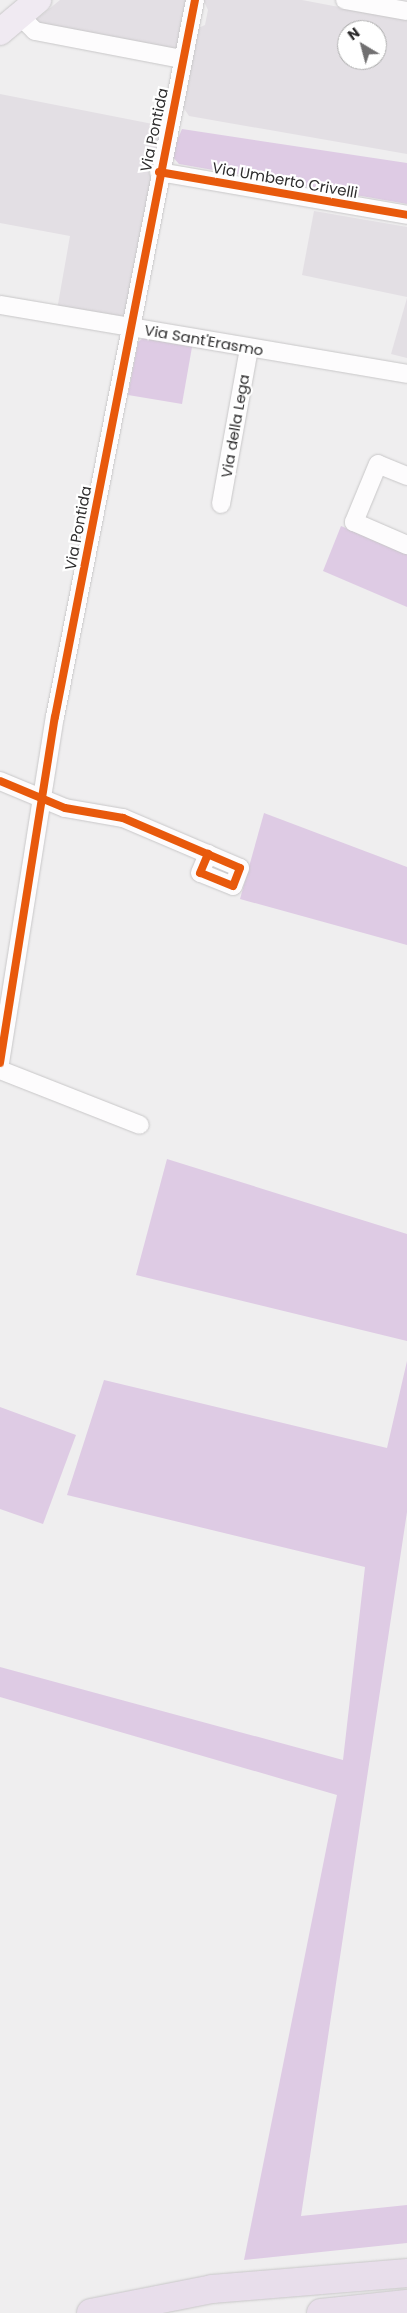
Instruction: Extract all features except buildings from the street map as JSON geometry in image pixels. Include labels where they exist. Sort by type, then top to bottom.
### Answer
[{"type":"highway","points":[[296,2282],[407,2264]]},
{"type":"highway","points":[[91,2313],[212,2290],[407,2273]]},
{"type":"highway","points":[[321,2313],[407,2304]]},
{"type":"main road","points":[[0,32],[29,8]]},
{"type":"street","name":"Via Pontida","points":[[0,1063],[42,800],[132,327],[158,172],[195,0]]},
{"type":"street","points":[[345,0],[407,11]]},
{"type":"street","points":[[29,8],[35,31],[182,60]]},
{"type":"street","name":"Via Umberto Crivelli","points":[[158,172],[407,215]]},
{"type":"street","name":"Via Sant'Erasmo","points":[[0,306],[407,374]]},
{"type":"street","name":"Via della Lega","points":[[221,504],[249,348]]},
{"type":"street","points":[[407,476],[378,464],[354,522],[407,545]]},
{"type":"street","points":[[0,781],[42,800],[123,818],[208,854]]},
{"type":"street","points":[[0,1070],[140,1125]]},
{"type":"shaded area","points":[[60,0],[192,0],[179,54],[32,23]]},
{"type":"shaded area","points":[[203,0],[302,0],[407,20],[407,154],[189,116],[183,107],[198,28],[205,25],[208,10]]},
{"type":"shaded area","points":[[0,94],[163,126],[129,322],[57,310],[70,236],[0,223]]},
{"type":"shaded area","points":[[182,129],[407,163],[407,204],[179,164],[171,155]]},
{"type":"shaded area","points":[[314,211],[407,227],[407,297],[302,275]]},
{"type":"shaded area","points":[[407,298],[407,358],[391,354]]},
{"type":"shaded area","points":[[143,338],[192,347],[182,404],[128,395],[138,342]]},
{"type":"shaded area","points":[[341,526],[407,554],[407,607],[323,571]]},
{"type":"shaded area","points":[[264,813],[407,867],[407,945],[240,899]]},
{"type":"shaded area","points":[[167,1159],[407,1234],[407,1341],[136,1275]]},
{"type":"shaded area","points":[[407,1361],[407,1512],[301,2216],[407,2205],[407,2243],[244,2260],[337,1795],[0,1697],[0,1667],[343,1760],[365,1567],[67,1495],[104,1380],[387,1448]]},
{"type":"shaded area","points":[[0,1407],[76,1435],[43,1524],[0,1509]]},
{"type":"cycle path","points":[[0,1063],[55,717],[195,0]]},
{"type":"cycle path","points":[[159,172],[407,215]]},
{"type":"cycle path","points":[[0,781],[65,808],[123,818],[240,868],[233,886],[200,873],[208,854]]}]
